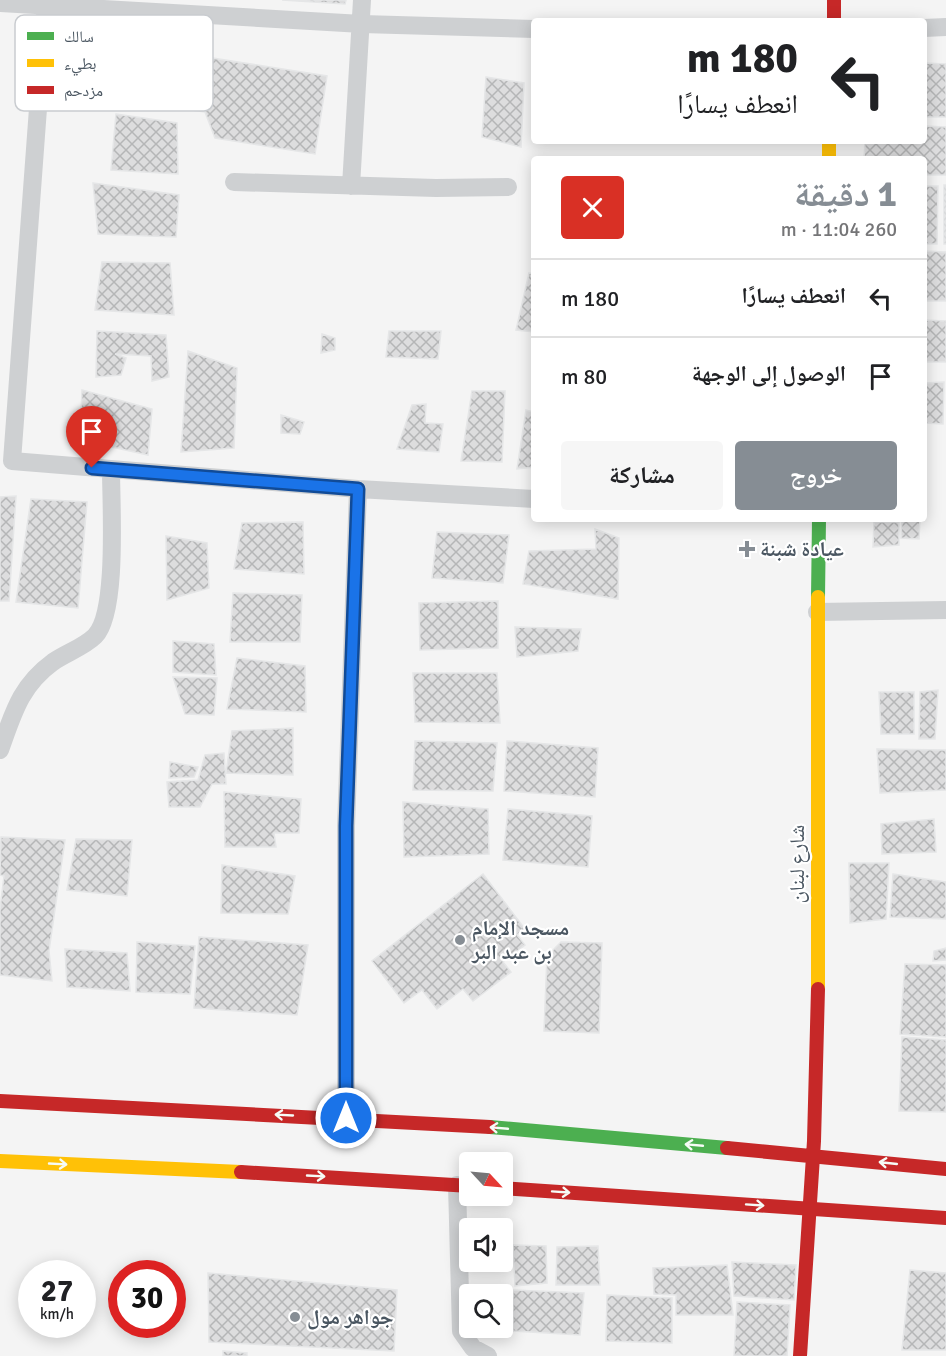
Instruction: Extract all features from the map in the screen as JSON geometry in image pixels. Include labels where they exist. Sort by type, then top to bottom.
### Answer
[{"type":"main road","points":[[834,0],[834,18]]},
{"type":"main road","name":"شارع لبنان","points":[[800,1356],[812,1208],[818,1012],[819,522]]},
{"type":"main road","points":[[0,1101],[461,1125],[814,1155],[946,1169]]},
{"type":"main road","points":[[0,1161],[459,1185]]},
{"type":"main road","points":[[513,1189],[946,1218]]},
{"type":"street","points":[[351,186],[363,0]]},
{"type":"street","points":[[0,3],[46,2],[362,24],[531,29]]},
{"type":"street","points":[[927,27],[946,27]]},
{"type":"street","points":[[36,111],[6,460],[358,489],[531,499]]},
{"type":"street","points":[[234,182],[351,186],[508,187]]},
{"type":"street","points":[[0,750],[15,705],[30,681],[52,663],[96,635],[106,617],[110,596],[111,470]]},
{"type":"street","points":[[346,1118],[346,826],[358,489]]},
{"type":"street","points":[[817,612],[946,610]]},
{"type":"street","points":[[463,1206],[461,1331],[473,1348],[488,1356]]},
{"type":"building","points":[[282,0],[346,0],[345,4]]},
{"type":"building","points":[[213,58],[327,76],[315,154],[215,138],[205,112],[198,111],[213,111]]},
{"type":"building","points":[[927,63],[946,64],[946,117],[927,117]]},
{"type":"building","points":[[486,77],[524,83],[521,147],[482,137]]},
{"type":"building","points":[[116,114],[177,123],[178,174],[111,170]]},
{"type":"building","points":[[927,126],[946,127],[946,175],[927,175],[927,156],[864,156],[865,144],[927,144]]},
{"type":"building","points":[[93,183],[179,195],[176,237],[98,234]]},
{"type":"building","points":[[944,185],[946,185],[946,244],[944,244]]},
{"type":"building","points":[[927,186],[938,186],[937,244],[927,244]]},
{"type":"building","points":[[927,251],[946,252],[946,301],[927,301]]},
{"type":"building","points":[[102,262],[170,263],[174,315],[95,310]]},
{"type":"building","points":[[529,273],[531,273],[531,332],[516,330]]},
{"type":"building","points":[[927,320],[946,321],[946,362],[927,362]]},
{"type":"building","points":[[97,331],[166,335],[169,377],[152,381],[151,356],[115,354],[126,358],[121,375],[96,377]]},
{"type":"building","points":[[389,331],[441,331],[438,359],[386,357]]},
{"type":"building","points":[[322,334],[335,338],[335,350],[321,353]]},
{"type":"building","points":[[188,351],[237,368],[234,448],[181,452]]},
{"type":"building","points":[[944,382],[943,424],[927,423],[927,383]]},
{"type":"building","points":[[82,390],[152,409],[148,455],[80,440]]},
{"type":"building","points":[[472,391],[505,391],[502,462],[461,461]]},
{"type":"building","points":[[426,404],[425,423],[443,424],[439,452],[397,449],[412,405]]},
{"type":"building","points":[[526,410],[531,411],[531,467],[517,469]]},
{"type":"building","points":[[281,415],[304,422],[300,434],[281,433]]},
{"type":"building","points":[[16,496],[9,601],[0,601],[0,497]]},
{"type":"building","points":[[31,499],[87,502],[78,608],[16,602]]},
{"type":"building","points":[[303,522],[304,574],[234,569],[242,523]]},
{"type":"building","points":[[874,522],[899,522],[899,545],[873,547]]},
{"type":"building","points":[[902,522],[920,522],[919,539],[901,538]]},
{"type":"building","points":[[595,529],[619,538],[618,599],[523,584],[529,551],[596,549]]},
{"type":"building","points":[[437,532],[509,535],[503,583],[432,578]]},
{"type":"building","points":[[166,536],[207,543],[209,588],[167,600]]},
{"type":"building","points":[[233,593],[302,595],[300,642],[230,642]]},
{"type":"building","points":[[498,601],[498,648],[420,650],[419,603]]},
{"type":"building","points":[[515,627],[581,629],[578,651],[517,657]]},
{"type":"building","points":[[173,641],[214,644],[216,675],[173,672]]},
{"type":"building","points":[[237,658],[305,666],[306,712],[227,709]]},
{"type":"building","points":[[413,673],[497,673],[500,723],[415,722]]},
{"type":"building","points":[[173,677],[217,678],[214,715],[185,714]]},
{"type":"building","points":[[938,690],[935,739],[919,739],[920,692]]},
{"type":"building","points":[[879,692],[914,692],[914,734],[881,734]]},
{"type":"building","points":[[293,728],[293,775],[226,773],[232,731]]},
{"type":"building","points":[[415,741],[497,743],[493,791],[413,790]]},
{"type":"building","points":[[507,741],[598,748],[595,797],[504,791]]},
{"type":"building","points":[[877,749],[946,750],[946,790],[880,793]]},
{"type":"building","points":[[224,753],[226,784],[212,784],[200,807],[169,807],[167,782],[198,780],[205,755]]},
{"type":"building","points":[[170,762],[198,767],[194,777],[169,778]]},
{"type":"building","points":[[224,792],[301,799],[299,833],[274,833],[276,847],[225,847]]},
{"type":"building","points":[[403,802],[488,809],[489,854],[404,857]]},
{"type":"building","points":[[508,809],[592,816],[588,867],[503,860]]},
{"type":"building","points":[[934,819],[936,852],[882,854],[881,824]]},
{"type":"building","points":[[1,837],[65,840],[49,951],[52,981],[0,975],[0,909],[4,876],[0,875]]},
{"type":"building","points":[[76,839],[132,840],[127,896],[67,890]]},
{"type":"building","points":[[849,863],[889,863],[886,919],[850,923]]},
{"type":"building","points":[[222,865],[295,876],[288,914],[221,913]]},
{"type":"building","name":"مسجد الإمام بن عبد البر","points":[[483,874],[525,929],[517,935],[525,945],[503,962],[511,972],[473,1001],[463,989],[437,1009],[422,990],[404,1003],[372,961]]},
{"type":"building","points":[[893,874],[946,882],[946,919],[890,917]]},
{"type":"building","points":[[199,937],[308,945],[297,1015],[194,1008]]},
{"type":"building","points":[[137,942],[195,946],[190,994],[136,992]]},
{"type":"building","points":[[561,942],[602,943],[599,1033],[544,1031],[547,956]]},
{"type":"building","points":[[946,948],[946,960],[933,961],[934,951]]},
{"type":"building","points":[[65,949],[127,953],[130,991],[67,987]]},
{"type":"building","points":[[905,964],[946,965],[946,1037],[900,1034]]},
{"type":"building","points":[[902,1037],[946,1040],[946,1112],[899,1111]]},
{"type":"building","points":[[513,1245],[546,1246],[547,1283],[515,1286]]},
{"type":"building","points":[[598,1246],[600,1285],[556,1285],[557,1247]]},
{"type":"building","points":[[732,1262],[796,1265],[794,1300],[734,1296]]},
{"type":"building","points":[[727,1265],[733,1315],[676,1315],[676,1295],[654,1294],[653,1268]]},
{"type":"building","points":[[910,1270],[946,1273],[946,1350],[902,1350]]},
{"type":"building","points":[[208,1273],[397,1290],[394,1351],[209,1342]]},
{"type":"building","points":[[513,1290],[584,1293],[580,1335],[513,1331]]},
{"type":"building","points":[[607,1295],[672,1298],[672,1343],[606,1341]]},
{"type":"building","points":[[737,1302],[790,1305],[787,1356],[734,1356]]},
{"type":"building","points":[[223,1351],[247,1353],[247,1356],[223,1356]]},
{"type":"traffic: fast","points":[[818,597],[819,522]]},
{"type":"traffic: fast","points":[[490,1127],[727,1148]]},
{"type":"traffic: slow","points":[[829,144],[829,156]]},
{"type":"traffic: slow","points":[[818,597],[818,989]]},
{"type":"traffic: slow","points":[[0,1161],[241,1172]]},
{"type":"traffic: jam","points":[[834,0],[834,18]]},
{"type":"traffic: jam","points":[[800,1356],[814,1141],[818,989]]},
{"type":"traffic: jam","points":[[0,1101],[490,1127]]},
{"type":"traffic: jam","points":[[727,1148],[946,1169]]},
{"type":"traffic: jam","points":[[241,1172],[459,1185]]},
{"type":"traffic: jam","points":[[513,1189],[946,1218]]},
{"type":"place","name":"عيادة شبنة","points":[[747,549]]},
{"type":"place","name":"مسجد الإمام بن عبد البر","points":[[460,940]]},
{"type":"place","name":"جواهر مول","points":[[295,1317]]},
{"type":"route","points":[[92,468],[358,489],[346,826],[346,1118]]}]
